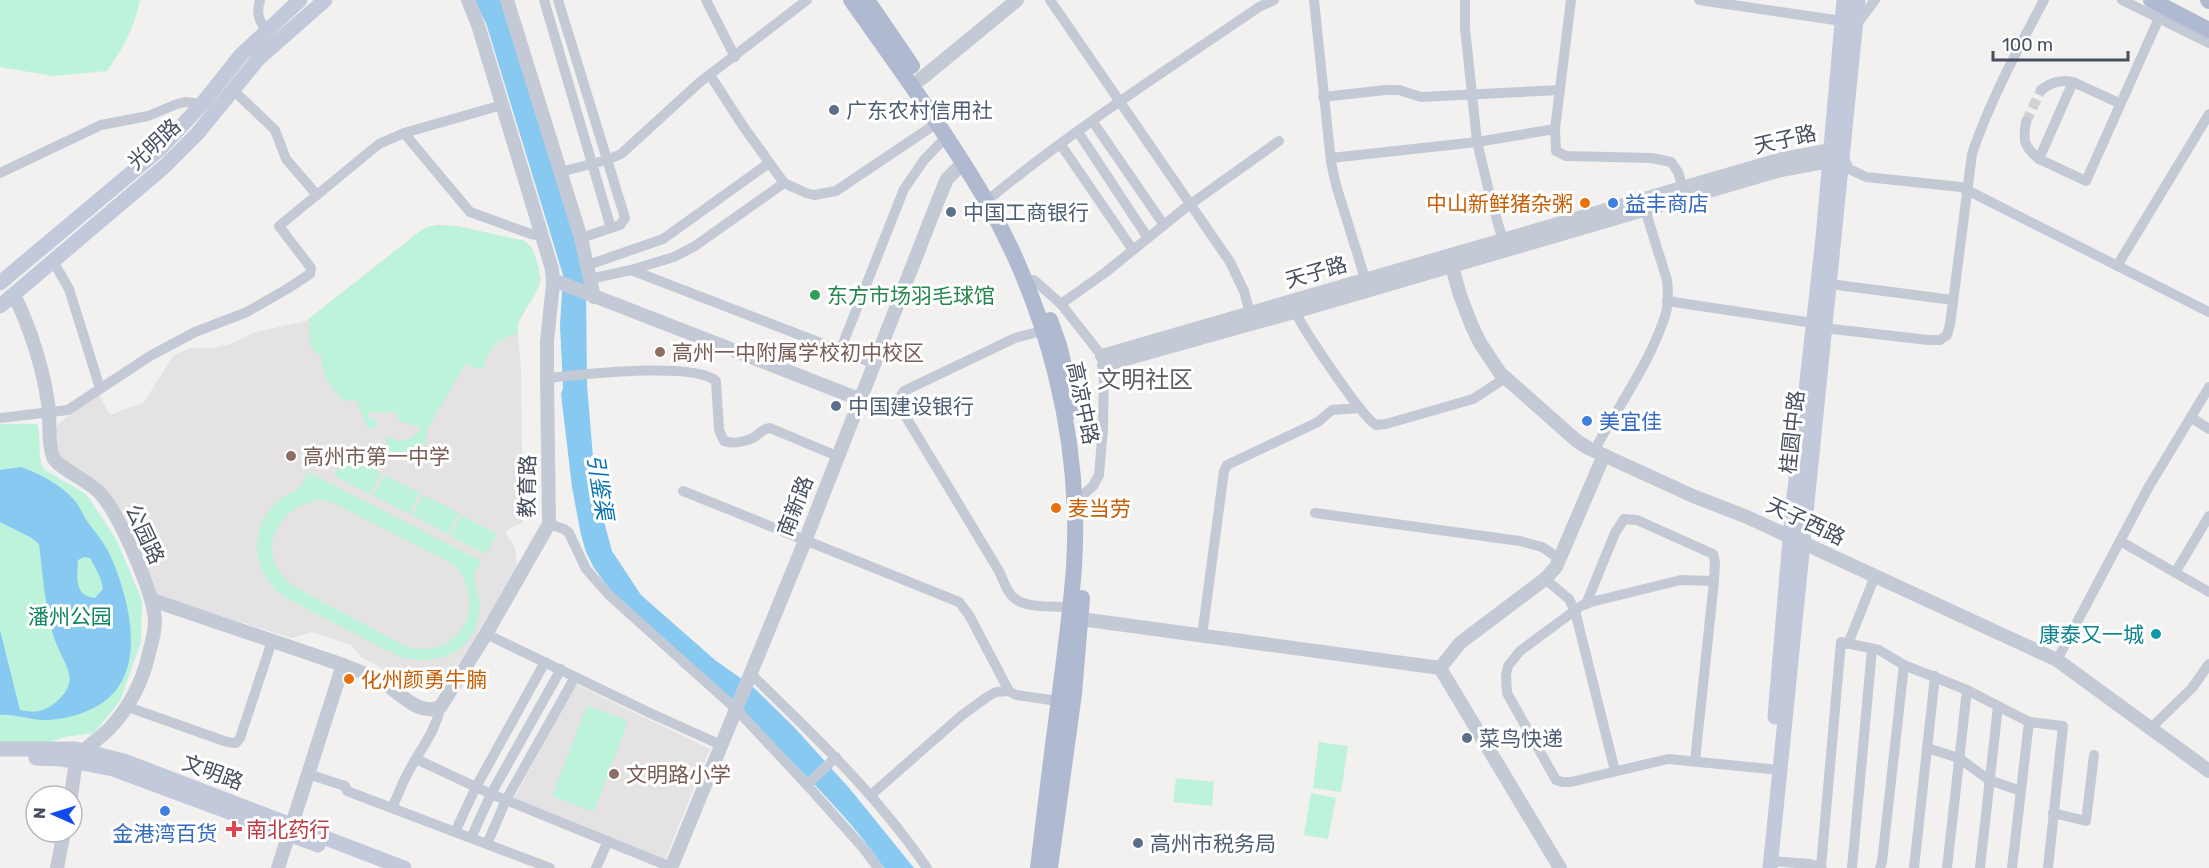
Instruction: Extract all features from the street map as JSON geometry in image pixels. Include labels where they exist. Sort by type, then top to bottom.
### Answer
[{"type":"main road","name":"光明路","points":[[0,283],[161,148],[202,104],[231,67],[300,0]]},
{"type":"main road","name":"光明路","points":[[0,306],[165,166],[197,134],[259,57],[325,0]]},
{"type":"main road","name":"高凉中路","points":[[851,0],[963,163],[1003,233],[1026,282],[1042,331],[1065,419],[1079,494]]},
{"type":"main road","name":"高凉中路","points":[[867,0],[958,134],[994,195],[1034,280],[1059,345],[1080,435],[1079,494],[1084,570],[1059,701],[1038,868]]},
{"type":"main road","name":"桂圆中路","points":[[1844,0],[1849,23]]},
{"type":"main road","name":"桂圆中路","points":[[1765,864],[1834,156],[1849,23],[1858,0]]},
{"type":"main road","points":[[2158,8],[2209,30]]},
{"type":"main road","name":"桂圆中路","points":[[1818,326],[1830,284],[1834,156]]},
{"type":"main road","name":"桂圆中路","points":[[1765,864],[1770,769],[1797,541]]},
{"type":"main road","name":"高凉中路","points":[[1050,868],[1074,694],[1075,613]]},
{"type":"main road","name":"文明路","points":[[0,749],[64,748],[130,775],[404,868]]},
{"type":"main road","name":"文明路","points":[[0,759],[82,756]]},
{"type":"main road","name":"文明路","points":[[290,829],[377,868]]},
{"type":"street","points":[[260,0],[259,20],[266,31]]},
{"type":"street","name":"教育路","points":[[441,706],[486,634],[549,524],[553,377],[547,341],[557,282],[478,25],[468,0]]},
{"type":"street","points":[[507,0],[581,238],[589,272],[590,296]]},
{"type":"street","points":[[543,0],[611,228]]},
{"type":"street","points":[[558,0],[625,218],[622,224],[581,238]]},
{"type":"street","points":[[706,0],[735,57]]},
{"type":"street","points":[[560,172],[621,154],[710,75],[807,0]]},
{"type":"street","points":[[921,79],[1017,0]]},
{"type":"street","points":[[1050,0],[1230,262],[1244,291],[1251,318]]},
{"type":"street","points":[[994,195],[1119,103],[1259,7],[1274,0]]},
{"type":"street","points":[[1314,0],[1323,97],[1336,185],[1367,285]]},
{"type":"street","points":[[1465,0],[1465,28],[1477,142],[1505,245]]},
{"type":"street","points":[[1570,0],[1555,129],[1556,151],[1560,154],[1586,158],[1653,158],[1671,162],[1678,172],[1684,193]]},
{"type":"street","points":[[1699,0],[1747,4],[1849,23],[1875,0]]},
{"type":"street","points":[[1667,301],[1881,336],[1940,340],[1945,338],[1953,300],[1972,154],[2023,40],[2044,0]]},
{"type":"street","points":[[2122,0],[2158,8],[2209,43]]},
{"type":"street","points":[[2026,122],[2023,138],[2030,152],[2039,159],[2086,181],[2158,8]]},
{"type":"street","points":[[710,75],[784,183],[806,194],[836,191],[942,130]]},
{"type":"street","points":[[2041,90],[2056,81],[2066,80],[2119,103]]},
{"type":"street","points":[[2039,159],[2073,82]]},
{"type":"street","points":[[232,88],[276,130],[286,159],[317,195]]},
{"type":"street","points":[[1323,97],[1385,90],[1399,90],[1421,97],[1560,90]]},
{"type":"street","points":[[0,173],[101,125],[142,118],[185,102],[202,104]]},
{"type":"street","points":[[0,418],[68,410],[150,356],[195,332],[247,312],[287,289],[310,274],[310,264],[279,226],[379,144],[404,133],[502,105]]},
{"type":"street","points":[[2117,266],[2209,114]]},
{"type":"street","points":[[1093,122],[1164,225]]},
{"type":"street","points":[[1331,158],[1477,142],[1555,129]]},
{"type":"street","points":[[840,351],[904,189],[942,130]]},
{"type":"street","points":[[1078,132],[1148,238]]},
{"type":"street","points":[[404,133],[470,212],[542,236]]},
{"type":"street","points":[[1062,304],[1164,225],[1279,141]]},
{"type":"street","points":[[1061,145],[1133,250]]},
{"type":"street","points":[[1834,156],[1849,169],[1866,177],[1955,186],[2209,312]]},
{"type":"street","name":"天子路","points":[[1103,360],[1644,205],[1782,159],[1834,156]]},
{"type":"street","points":[[589,272],[663,239],[769,163]]},
{"type":"street","name":"南新路","points":[[672,868],[944,185],[963,163]]},
{"type":"street","points":[[589,272],[631,270],[674,257],[695,246],[784,183]]},
{"type":"street","points":[[1440,668],[1460,643],[1545,579],[1556,567],[1560,558],[1599,453],[1666,312],[1667,280],[1644,205]]},
{"type":"street","name":"天子西路","points":[[1450,260],[1460,295],[1480,343],[1504,379],[1577,441],[1693,496],[1747,517],[2057,660],[2209,771]]},
{"type":"street","points":[[53,261],[70,291],[100,388]]},
{"type":"street","points":[[631,270],[873,363]]},
{"type":"street","points":[[1034,280],[1062,304],[1103,360],[1103,429],[1099,476],[1093,486],[1079,494]]},
{"type":"street","points":[[557,282],[859,399]]},
{"type":"street","points":[[1830,284],[1953,300]]},
{"type":"street","name":"公园路","points":[[15,295],[27,322],[46,393],[50,413],[51,448],[55,460],[100,493],[116,516],[152,600],[154,630],[150,650],[128,707],[110,729],[82,756]]},
{"type":"street","points":[[1293,306],[1317,348],[1373,424],[1382,425],[1473,399],[1504,379]]},
{"type":"street","points":[[1042,331],[1015,339],[904,391],[900,396],[900,407],[999,571],[1010,595],[1020,602],[1029,604],[1202,636],[1440,668]]},
{"type":"street","points":[[553,377],[680,371],[705,375],[714,379],[716,384],[720,430],[724,441],[728,443],[748,440],[756,437],[764,429],[770,428],[837,456]]},
{"type":"street","points":[[2057,660],[2148,488],[2209,387]]},
{"type":"street","points":[[1202,636],[1224,471],[1227,465],[1317,422],[1332,410],[1360,408]]},
{"type":"street","points":[[2192,418],[2209,429]]},
{"type":"street","points":[[683,491],[959,602],[969,615],[1009,691],[1016,695],[1059,701]]},
{"type":"street","points":[[1316,513],[1520,541],[1542,547],[1560,558]]},
{"type":"street","points":[[2175,573],[2209,516]]},
{"type":"street","points":[[1586,604],[1616,533],[1621,523],[1628,518],[1713,554],[1714,581],[1695,761]]},
{"type":"street","points":[[549,524],[569,533],[586,569],[609,596],[737,706],[810,783],[878,868]]},
{"type":"street","points":[[2120,541],[2209,592]]},
{"type":"street","points":[[1848,644],[1875,576]]},
{"type":"street","points":[[1545,579],[1569,599],[1575,611],[1615,771]]},
{"type":"street","points":[[1714,581],[1681,580],[1586,604],[1512,659],[1506,675],[1508,693],[1557,781],[1571,782],[1661,759],[1770,769]]},
{"type":"street","points":[[152,600],[343,665],[378,679],[417,706],[434,710],[441,706]]},
{"type":"street","points":[[486,634],[721,745]]},
{"type":"street","points":[[128,707],[227,742],[236,743],[240,738],[272,641]]},
{"type":"street","points":[[1765,864],[1810,864],[1822,868],[1841,642],[1879,650],[1904,665],[1967,690],[2029,722],[2062,726],[2048,868]]},
{"type":"street","points":[[1852,868],[1872,649]]},
{"type":"street","points":[[455,832],[476,787],[545,662]]},
{"type":"street","points":[[2151,728],[2192,688],[2209,664]]},
{"type":"street","points":[[278,868],[343,665]]},
{"type":"street","points":[[1880,868],[1904,665]]},
{"type":"street","points":[[1440,668],[1560,868]]},
{"type":"street","points":[[471,838],[491,794],[561,669]]},
{"type":"street","points":[[750,676],[871,795],[902,831],[927,868]]},
{"type":"street","points":[[1914,868],[1935,676]]},
{"type":"street","points":[[487,844],[506,800],[575,677]]},
{"type":"street","points":[[1947,868],[1967,690]]},
{"type":"street","points":[[871,795],[961,716],[991,694],[1009,691]]},
{"type":"street","points":[[393,808],[407,774],[437,722],[441,706]]},
{"type":"street","points":[[1980,868],[1998,706]]},
{"type":"street","points":[[2012,868],[2029,722]]},
{"type":"street","points":[[1927,748],[1959,758],[1989,780],[2021,791]]},
{"type":"street","points":[[2054,813],[2086,821],[2094,755]]},
{"type":"street","points":[[74,784],[82,756]]},
{"type":"street","points":[[416,759],[491,794],[672,868]]},
{"type":"street","points":[[810,783],[834,759]]},
{"type":"street","points":[[308,774],[345,786],[347,790],[550,868]]},
{"type":"street","points":[[596,868],[608,841]]},
{"type":"street","points":[[57,868],[62,844]]},
{"type":"shaded area","name":"高州市第一中学","points":[[437,225],[457,226],[525,241],[532,248],[541,278],[539,287],[517,325],[521,368],[523,522],[505,531],[515,548],[517,566],[477,635],[442,688],[431,692],[424,691],[361,657],[351,645],[312,632],[291,638],[162,597],[153,592],[136,542],[121,512],[106,492],[62,460],[57,452],[55,435],[59,423],[99,394],[110,415],[144,402],[173,356],[190,348],[212,348],[230,344],[256,332],[306,321],[424,228]]},
{"type":"shaded area","name":"文明路小学","points":[[575,684],[710,749],[664,862],[514,799]]},
{"type":"green space","points":[[0,0],[140,0],[128,37],[107,71],[53,76],[0,67]]},
{"type":"green space","points":[[437,225],[457,226],[525,241],[537,261],[538,285],[522,315],[518,333],[495,345],[485,361],[484,368],[475,368],[465,364],[427,430],[425,445],[397,459],[387,448],[386,437],[407,440],[422,428],[400,421],[395,412],[368,413],[369,418],[376,420],[377,426],[368,429],[356,400],[344,401],[327,380],[321,355],[313,350],[311,345],[310,318],[424,228]]},
{"type":"green space","name":"潘州公园","points":[[0,424],[37,424],[42,465],[45,470],[86,494],[116,539],[142,600],[141,642],[120,701],[94,733],[65,737],[47,743],[0,743]]},
{"type":"green space","points":[[345,454],[381,473],[370,494],[334,475]]},
{"type":"green space","points":[[308,472],[481,561],[474,578],[480,602],[478,621],[465,645],[442,657],[429,660],[400,657],[284,597],[271,584],[262,570],[258,554],[258,538],[262,523],[270,509],[299,489]],"holes":[[[318,500],[332,502],[455,565],[468,590],[469,602],[468,615],[456,636],[430,649],[407,647],[293,586],[280,573],[274,561],[272,549],[273,537],[278,526],[295,509],[306,504]]]},
{"type":"green space","points":[[384,475],[420,493],[409,514],[373,495]]},
{"type":"green space","points":[[423,495],[459,513],[448,534],[412,515]]},
{"type":"green space","points":[[461,515],[497,534],[486,554],[450,536]]},
{"type":"green space","points":[[587,705],[628,721],[594,812],[552,796]]},
{"type":"green space","points":[[1319,742],[1348,746],[1341,792],[1313,788]]},
{"type":"green space","points":[[1176,778],[1214,782],[1212,806],[1173,802]]},
{"type":"green space","points":[[1311,793],[1336,798],[1328,839],[1304,835]]},
{"type":"water","points":[[474,0],[502,0],[574,229],[586,285],[587,385],[593,457],[599,503],[612,551],[641,595],[715,660],[753,687],[794,727],[850,789],[914,868],[884,868],[854,828],[820,791],[748,720],[614,595],[594,568],[581,535],[572,487],[561,394],[563,388],[560,325],[563,275],[486,23]]},
{"type":"water","points":[[21,467],[50,481],[70,495],[108,550],[123,591],[131,633],[126,673],[117,689],[102,703],[73,716],[41,720],[0,715],[0,630],[20,710],[39,711],[51,706],[68,688],[69,674],[54,639],[44,590],[39,544],[0,522],[0,470]],"holes":[[[84,557],[90,558],[100,576],[103,589],[95,598],[83,594],[77,579],[78,560]]]},
{"type":"tunnel","points":[[2026,122],[2041,90]]},
{"type":"place","name":"广东农村信用社","points":[[834,110]]},
{"type":"place","name":"中山新鲜猪杂粥","points":[[1585,203]]},
{"type":"place","name":"益丰商店","points":[[1613,203]]},
{"type":"place","name":"中国工商银行","points":[[951,212]]},
{"type":"place","name":"东方市场羽毛球馆","points":[[815,295]]},
{"type":"place","name":"高州一中附属学校初中校区","points":[[660,352]]},
{"type":"place","name":"中国建设银行","points":[[836,406]]},
{"type":"place","name":"美宜佳","points":[[1587,421]]},
{"type":"place","name":"高州市第一中学","points":[[291,456]]},
{"type":"place","name":"麦当劳","points":[[1056,508]]},
{"type":"place","name":"康泰又一城","points":[[2156,634]]},
{"type":"place","name":"化州颜勇牛腩","points":[[349,679]]},
{"type":"place","name":"菜鸟快递","points":[[1467,738]]},
{"type":"place","name":"文明路小学","points":[[614,774]]},
{"type":"place","name":"金港湾百货","points":[[165,811]]},
{"type":"place","name":"南北药行","points":[[234,829]]},
{"type":"place","name":"高州市税务局","points":[[1138,843]]},
{"type":"district","name":"文明社区","points":[[1145,380]]},
{"type":"water label","name":"引鉴渠","points":[[600,487]]}]
